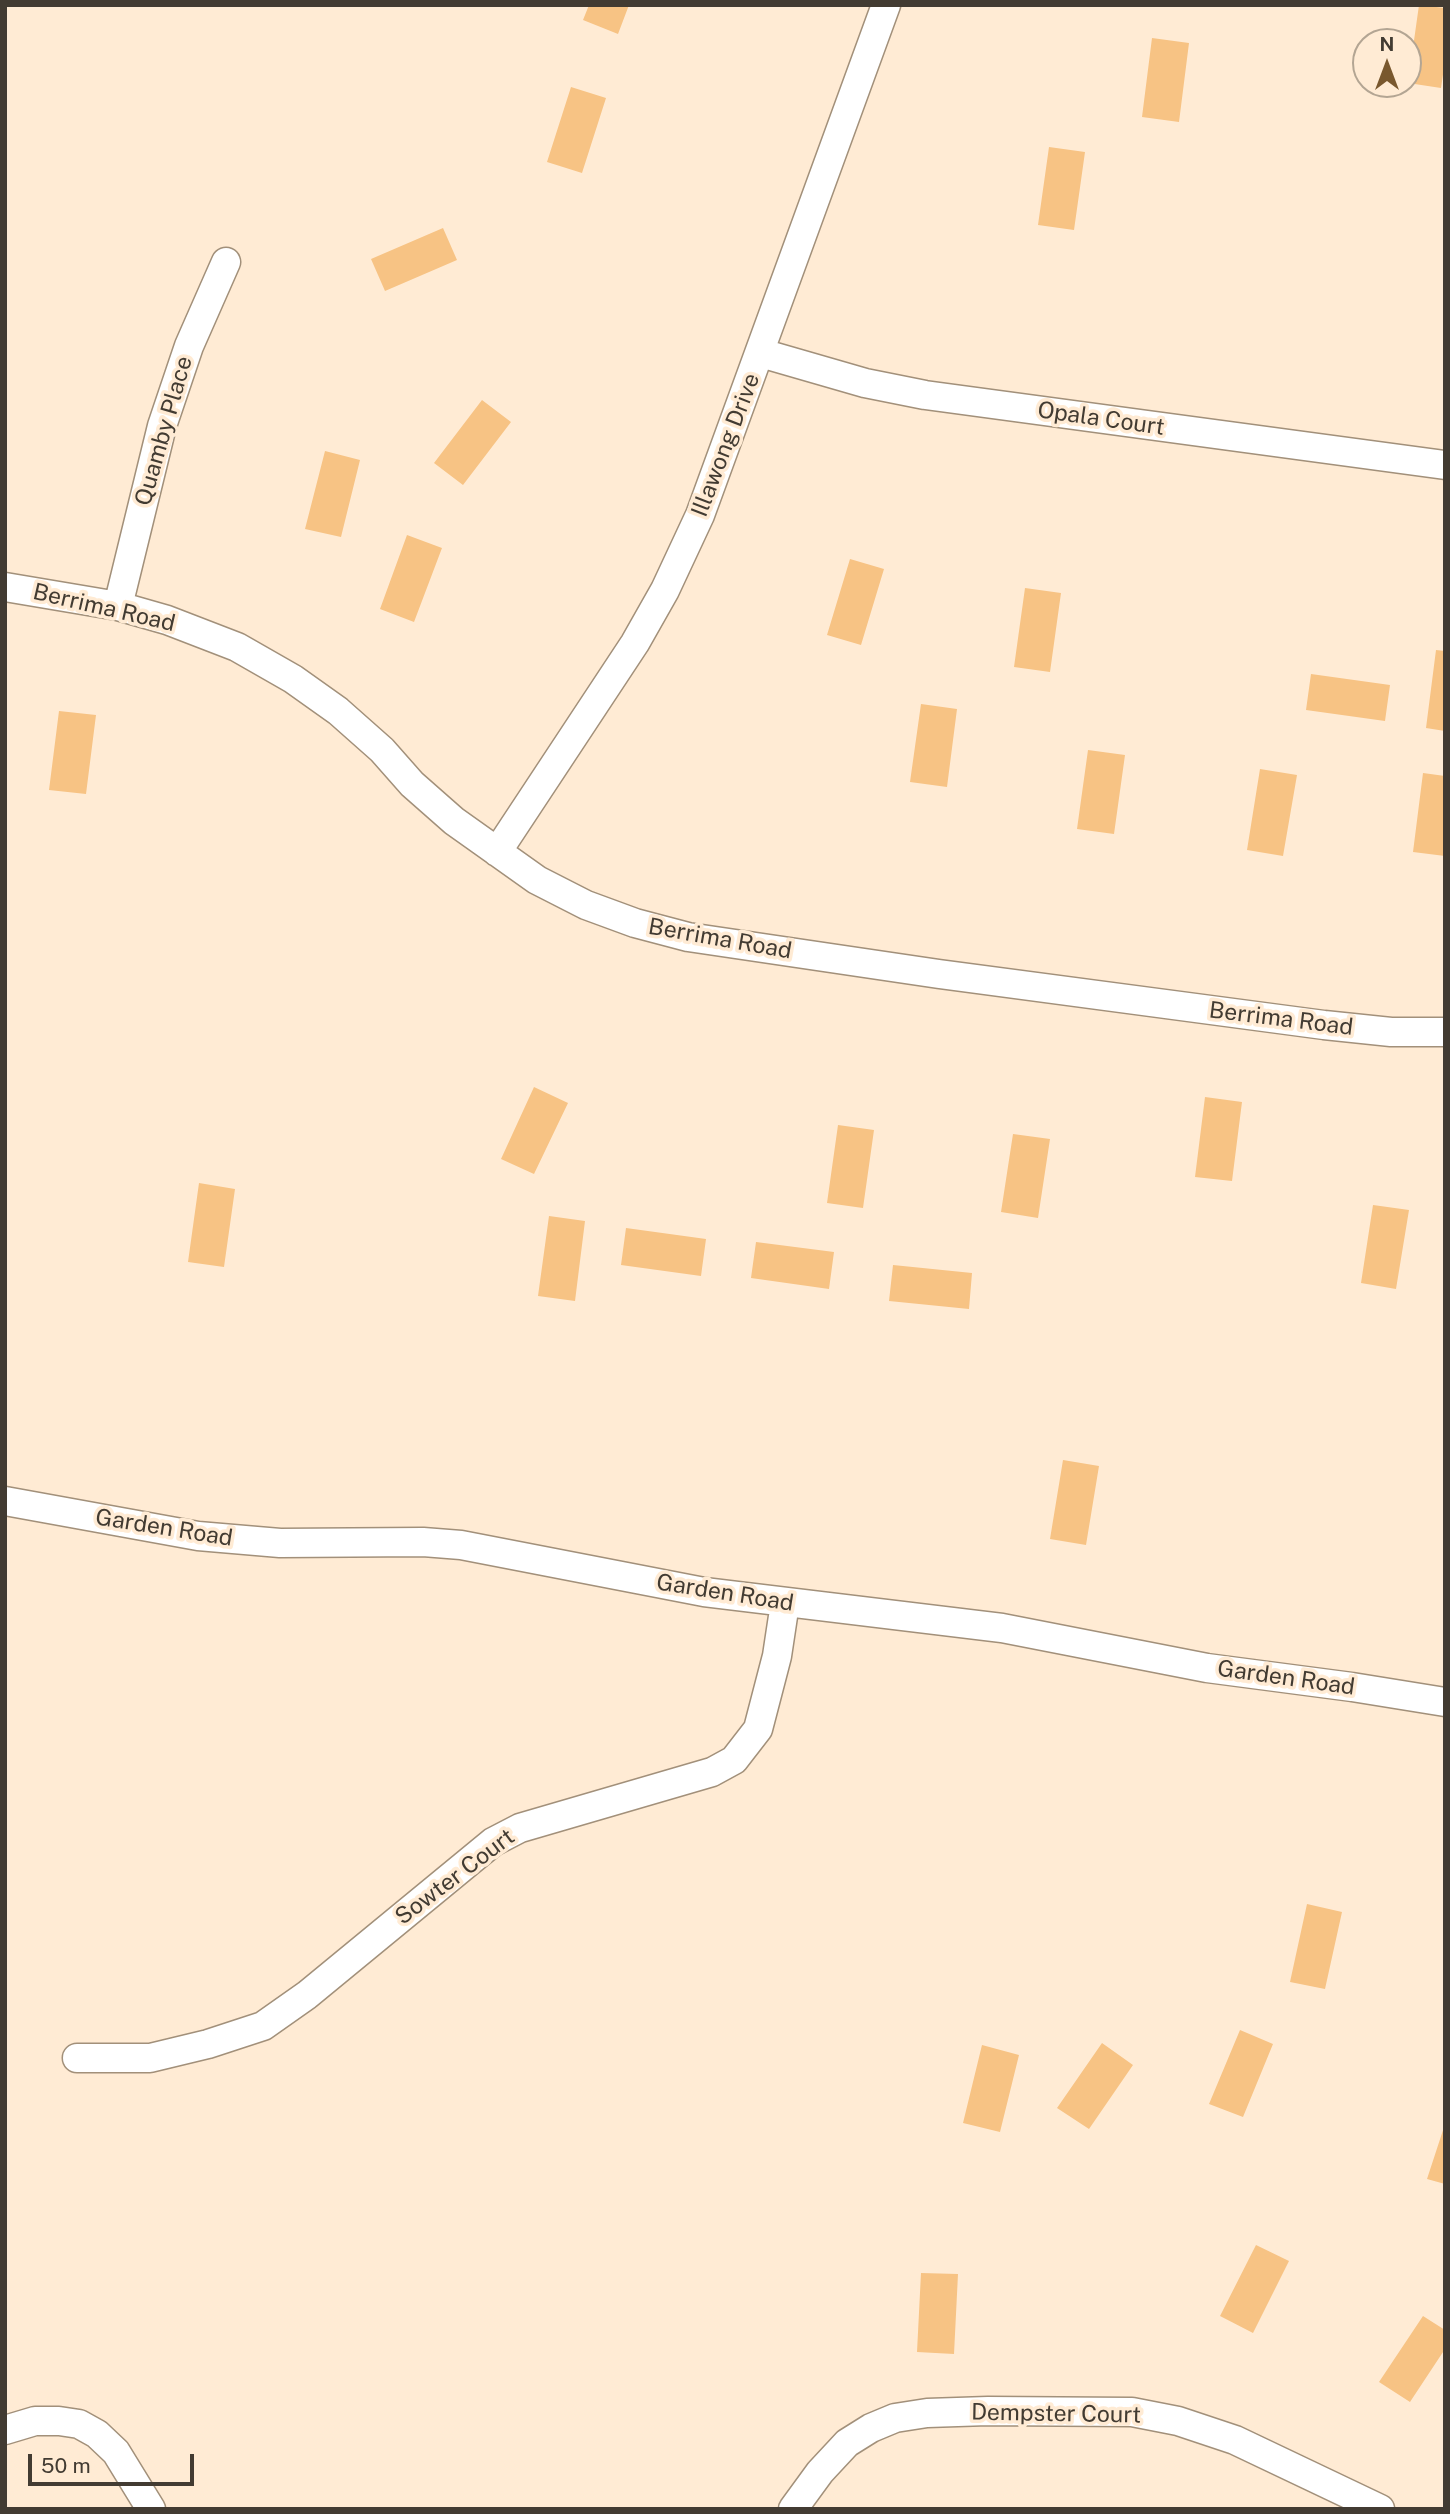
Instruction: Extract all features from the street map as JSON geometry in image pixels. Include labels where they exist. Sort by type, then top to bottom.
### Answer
[{"type":"street","name":"Illawong Drive","points":[[497,852],[635,643],[665,590],[700,515],[886,5]]},
{"type":"street","name":"Quamby Place","points":[[118,606],[162,426],[189,346],[226,262]]},
{"type":"street","name":"Opala Court","points":[[761,353],[865,383],[925,395],[1445,465]]},
{"type":"street","name":"Berrima Road","points":[[5,587],[118,606],[167,620],[237,647],[293,679],[338,711],[454,821],[537,880],[586,905],[635,923],[688,937],[939,974],[1324,1025],[1391,1032],[1445,1032]]},
{"type":"street","name":"Garden Road","points":[[5,1501],[212,1537],[280,1543],[423,1542],[461,1545],[704,1592],[1002,1628],[1207,1668],[1445,1702]]},
{"type":"street","name":"Sowter Court","points":[[77,2057],[150,2058],[208,2044],[263,2026],[307,1995],[493,1842],[520,1828],[712,1772],[734,1760],[758,1729],[777,1656],[785,1603]]},
{"type":"street","name":"Dempster Court","points":[[793,2509],[820,2472],[847,2444],[871,2428],[895,2417],[988,2411],[1090,2411],[1132,2412],[1178,2421],[1235,2440],[1380,2509]]},
{"type":"street","points":[[5,2430],[35,2421],[79,2424],[97,2434],[116,2452],[151,2509]]},
{"type":"shaded area","points":[[589,5],[629,5],[618,34],[583,20]]},
{"type":"shaded area","points":[[1419,5],[1445,8],[1445,61],[1441,88],[1422,85],[1422,28],[1416,28]]},
{"type":"shaded area","points":[[1152,38],[1189,43],[1179,122],[1142,117]]},
{"type":"shaded area","points":[[571,87],[606,98],[582,173],[547,162]]},
{"type":"shaded area","points":[[1049,147],[1085,152],[1074,230],[1038,225]]},
{"type":"shaded area","points":[[443,228],[457,260],[385,291],[371,259]]},
{"type":"shaded area","points":[[482,400],[511,422],[463,485],[434,463]]},
{"type":"shaded area","points":[[325,451],[360,460],[341,537],[305,529]]},
{"type":"shaded area","points":[[407,535],[442,548],[414,622],[380,609]]},
{"type":"shaded area","points":[[850,559],[884,569],[861,645],[827,635]]},
{"type":"shaded area","points":[[1025,588],[1061,593],[1050,672],[1014,667]]},
{"type":"shaded area","points":[[1436,650],[1445,651],[1445,731],[1426,728]]},
{"type":"shaded area","points":[[1311,674],[1390,685],[1385,721],[1306,710]]},
{"type":"shaded area","points":[[921,704],[957,709],[947,787],[910,782]]},
{"type":"shaded area","points":[[59,711],[96,715],[86,794],[49,790]]},
{"type":"shaded area","points":[[1088,750],[1125,755],[1114,834],[1077,829]]},
{"type":"shaded area","points":[[1260,769],[1297,775],[1283,856],[1247,850]]},
{"type":"shaded area","points":[[1423,773],[1445,776],[1445,856],[1413,852]]},
{"type":"shaded area","points":[[534,1087],[568,1103],[534,1174],[501,1159]]},
{"type":"shaded area","points":[[1205,1097],[1242,1102],[1232,1181],[1195,1177]]},
{"type":"shaded area","points":[[838,1125],[874,1130],[863,1208],[827,1203]]},
{"type":"shaded area","points":[[1013,1134],[1050,1139],[1038,1218],[1001,1212]]},
{"type":"shaded area","points":[[199,1183],[235,1189],[224,1267],[188,1262]]},
{"type":"shaded area","points":[[1373,1205],[1409,1210],[1396,1289],[1361,1283]]},
{"type":"shaded area","points":[[549,1216],[585,1221],[575,1301],[538,1296]]},
{"type":"shaded area","points":[[626,1228],[706,1239],[701,1276],[621,1265]]},
{"type":"shaded area","points":[[756,1242],[834,1252],[829,1289],[751,1278]]},
{"type":"shaded area","points":[[893,1265],[972,1273],[969,1309],[889,1301]]},
{"type":"shaded area","points":[[1063,1460],[1099,1466],[1086,1545],[1050,1539]]},
{"type":"shaded area","points":[[1307,1904],[1342,1912],[1325,1989],[1290,1982]]},
{"type":"shaded area","points":[[1240,2030],[1273,2044],[1243,2117],[1209,2104]]},
{"type":"shaded area","points":[[1102,2043],[1133,2065],[1089,2129],[1057,2108]]},
{"type":"shaded area","points":[[982,2045],[1019,2055],[1000,2132],[963,2123]]},
{"type":"shaded area","points":[[1445,2124],[1445,2184],[1427,2179]]},
{"type":"shaded area","points":[[1256,2245],[1289,2261],[1253,2333],[1220,2316]]},
{"type":"shaded area","points":[[921,2273],[958,2274],[954,2354],[917,2352]]},
{"type":"shaded area","points":[[1423,2316],[1445,2330],[1445,2349],[1410,2402],[1379,2382]]}]
